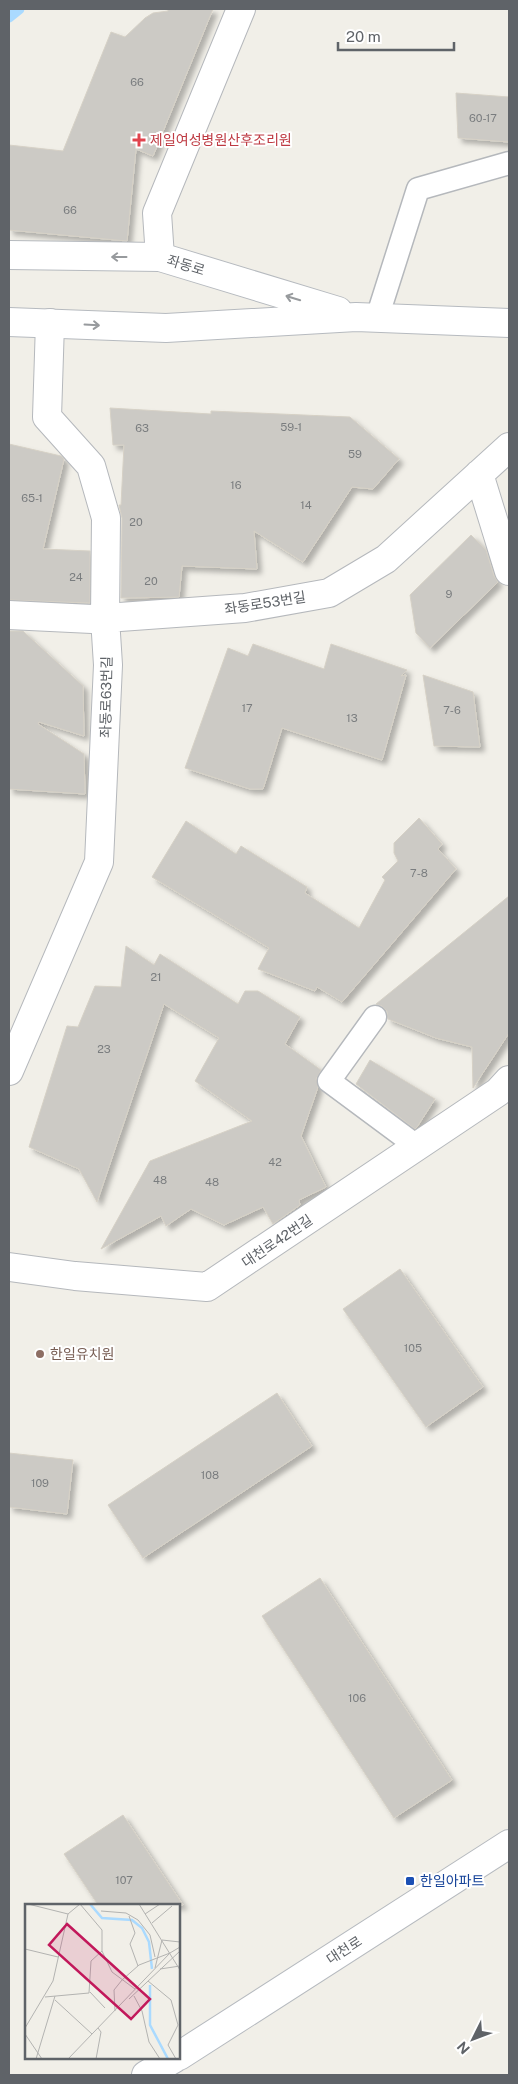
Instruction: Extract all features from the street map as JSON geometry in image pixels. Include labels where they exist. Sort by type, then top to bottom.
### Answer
[{"type":"street","points":[[160,258],[156,213],[241,9]]},
{"type":"street","name":"좌동로","points":[[9,255],[160,258],[367,317]]},
{"type":"street","name":"좌동로","points":[[9,322],[166,328],[367,317],[509,323]]},
{"type":"street","name":"좌동로63번길","points":[[9,1071],[99,862],[108,665],[105,618],[106,518],[91,466],[47,418],[50,323]]},
{"type":"street","name":"좌동로53번길","points":[[9,615],[105,618],[245,608],[329,593],[386,558],[509,447]]},
{"type":"street","points":[[479,474],[509,571]]},
{"type":"street","name":"대천로42번길","points":[[9,1267],[74,1276],[207,1287],[418,1147],[498,1092],[509,1080]]},
{"type":"street","name":"대천로","points":[[180,2055],[509,1844]]},
{"type":"street","points":[[146,2075],[173,2059]]},
{"type":"lane","points":[[367,317],[418,189],[509,163]]},
{"type":"lane","points":[[375,1016],[329,1081],[418,1147]]},
{"type":"building","points":[[168,9],[213,9],[153,156],[136,149],[127,241],[9,230],[9,145],[63,151],[111,32],[125,37],[145,18],[153,13],[168,11]]},
{"type":"building","points":[[456,93],[509,97],[509,142],[458,138]]},
{"type":"building","points":[[110,408],[211,414],[211,411],[350,417],[399,459],[373,489],[352,487],[303,562],[254,531],[257,569],[182,566],[179,597],[121,598],[122,518],[119,505],[121,505],[124,445],[113,445]]},
{"type":"building","points":[[9,444],[61,456],[64,459],[43,549],[90,551],[90,603],[9,600]]},
{"type":"building","points":[[471,535],[486,550],[494,576],[498,582],[430,648],[416,633],[410,595]]},
{"type":"building","points":[[9,631],[23,631],[83,686],[84,736],[39,722],[38,724],[84,754],[85,794],[9,789]]},
{"type":"building","points":[[253,644],[324,669],[331,644],[407,670],[401,676],[406,675],[382,760],[282,728],[263,789],[250,789],[185,768],[228,648],[248,656]]},
{"type":"building","points":[[423,675],[473,692],[480,747],[434,746]]},
{"type":"building","points":[[419,818],[442,844],[438,849],[456,869],[342,1002],[317,987],[315,991],[258,969],[269,948],[152,877],[186,821],[236,854],[241,846],[307,887],[305,893],[359,928],[385,880],[382,877],[398,861],[394,853],[394,843]]},
{"type":"building","points":[[509,896],[509,1033],[473,1088],[472,1047],[436,1038],[388,1019],[387,1011],[382,1006],[376,1004]]},
{"type":"building","points":[[126,946],[154,965],[160,954],[238,1004],[245,991],[258,991],[300,1017],[285,1044],[321,1070],[316,1079],[318,1087],[301,1136],[326,1187],[299,1200],[300,1205],[273,1224],[263,1207],[224,1225],[191,1209],[166,1226],[161,1216],[101,1249],[150,1161],[252,1121],[195,1081],[219,1038],[164,1004],[97,1202],[79,1169],[29,1147],[67,1026],[78,1027],[95,986],[121,987]]},
{"type":"building","points":[[370,1060],[435,1099],[415,1129],[356,1084]]},
{"type":"building","points":[[400,1269],[483,1387],[426,1427],[343,1309]]},
{"type":"building","points":[[277,1393],[312,1446],[143,1558],[108,1505]]},
{"type":"building","points":[[9,1453],[73,1460],[67,1514],[9,1507]]},
{"type":"building","points":[[320,1578],[452,1780],[394,1818],[262,1616]]},
{"type":"building","points":[[123,1815],[183,1905],[97,1904],[64,1854]]},
{"type":"waterway","points":[[9,17],[19,9]]},
{"type":"place","name":"제일여성병원산후조리원","points":[[139,140]]},
{"type":"place","name":"한일유치원","points":[[40,1354]]},
{"type":"place","name":"한일아파트","points":[[410,1881]]}]
